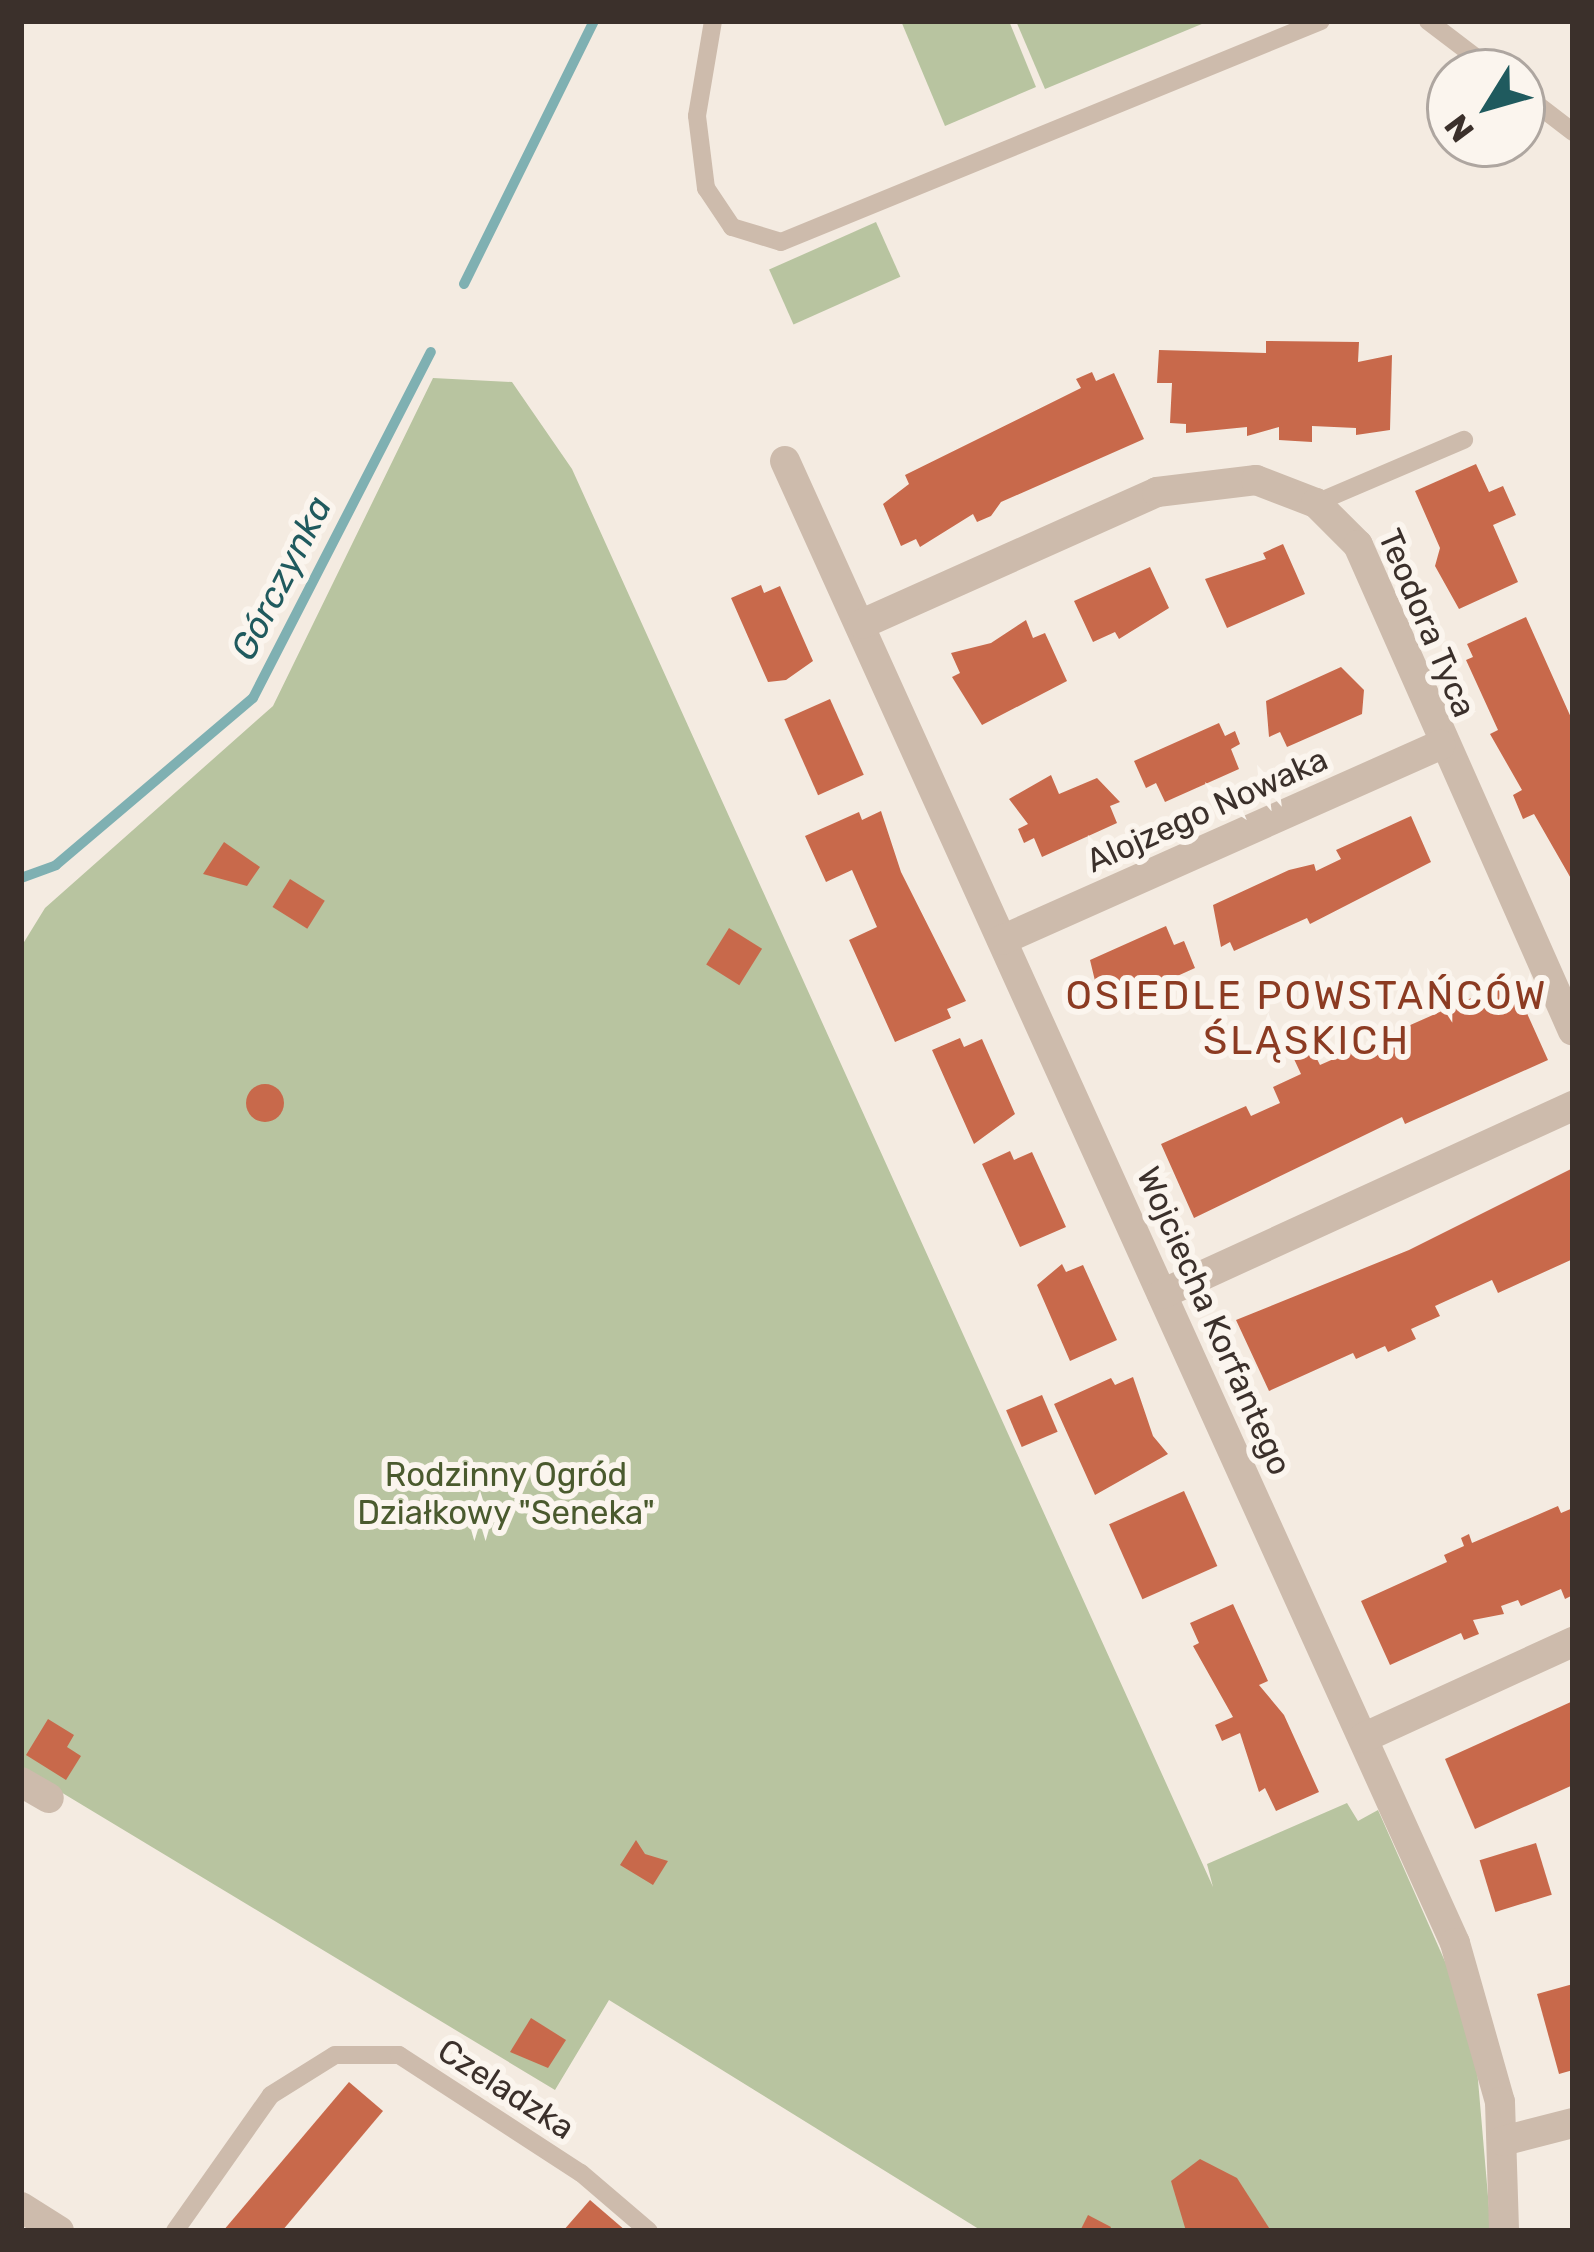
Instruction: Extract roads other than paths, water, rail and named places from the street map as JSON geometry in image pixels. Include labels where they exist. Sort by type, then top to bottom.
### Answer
[{"type":"street","name":"Wojciecha Korfantego","points":[[785,460],[1363,1738],[1476,2002],[1503,2141],[1504,2231]]},
{"type":"street","name":"Teodora Tyca","points":[[862,624],[1157,492],[1256,480],[1316,503],[1358,545],[1441,745],[1573,1031]]},
{"type":"street","name":"Alojzego Nowaka","points":[[1002,940],[1441,745]]},
{"type":"street","points":[[1162,1294],[1573,1106]]},
{"type":"street","points":[[1363,1738],[1573,1642]]},
{"type":"street","points":[[21,1782],[49,1798]]},
{"type":"street","points":[[1503,2141],[1573,2123]]},
{"type":"street","points":[[21,2207],[58,2231]]},
{"type":"lane","points":[[713,21],[698,116],[706,188],[731,227],[781,242],[1322,21]]},
{"type":"lane","points":[[1428,21],[1463,48]]},
{"type":"lane","points":[[1546,111],[1573,132]]},
{"type":"lane","points":[[1316,503],[1464,440]]},
{"type":"lane","name":"Czeladzka","points":[[175,2231],[271,2095],[335,2055],[399,2055],[581,2173],[649,2231]]},
{"type":"waterway","name":"Górczynka","points":[[464,284],[594,21]]},
{"type":"waterway","name":"Górczynka","points":[[21,878],[56,865],[253,698],[431,352]]},
{"type":"district","name":"OSIEDLE POWSTAŃCÓW ŚLĄSKICH","points":[[1307,1020]]},
{"type":"park label","name":"Rodzinny Ogród Działkowy \"Seneka\"","points":[[506,1494]]}]
